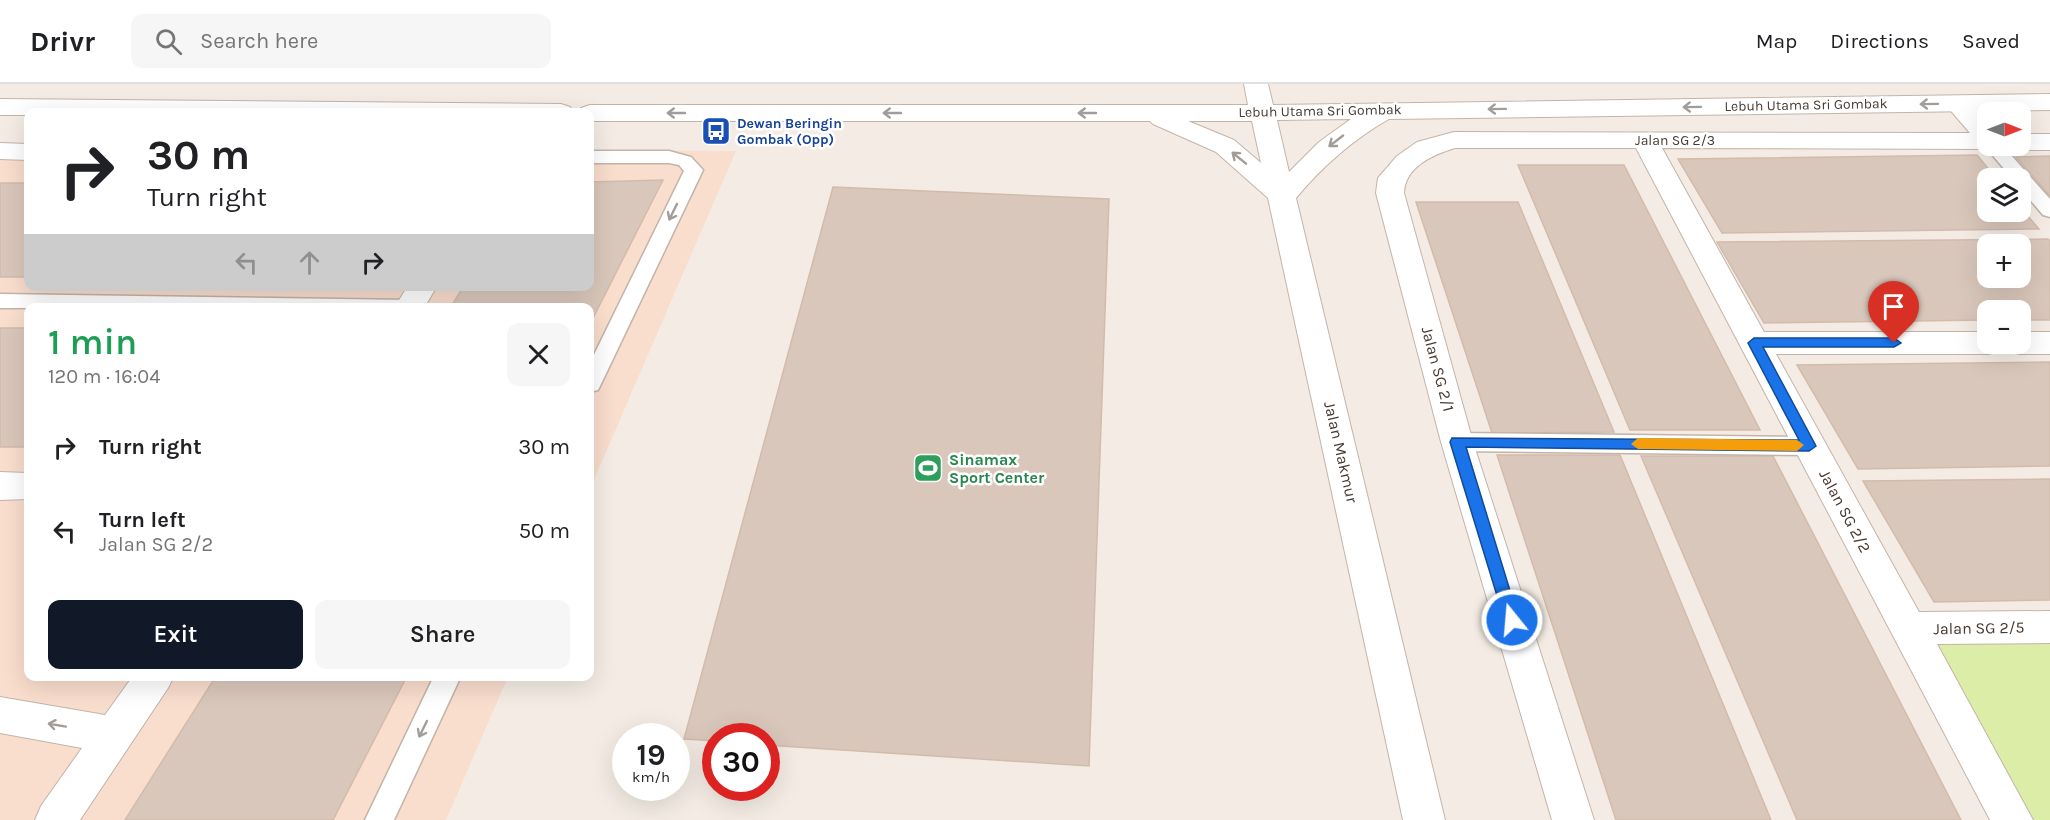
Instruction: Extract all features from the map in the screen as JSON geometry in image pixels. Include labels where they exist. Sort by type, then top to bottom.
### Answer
[{"type":"street","name":"Jalan Makmur","points":[[1256,84],[1424,820]]},
{"type":"street","name":"Lebuh Utama Sri Gombak","points":[[594,113],[1262,113],[2050,102]]},
{"type":"street","points":[[1958,104],[1977,127]]},
{"type":"street","points":[[0,107],[109,108]]},
{"type":"street","points":[[1146,113],[1225,146],[1283,196],[1311,162],[1332,144],[1354,127],[1386,110]]},
{"type":"street","name":"Jalan SG 2/3","points":[[1390,193],[1391,178],[1406,162],[1426,148],[1454,140],[1977,140]]},
{"type":"street","name":"Jalan SG 2/2","points":[[1644,140],[2012,820]]},
{"type":"street","points":[[2031,142],[2050,142]]},
{"type":"street","points":[[0,152],[24,152]]},
{"type":"street","name":"Jalan SG 2/1","points":[[1390,193],[1457,442],[1573,820]]},
{"type":"street","points":[[1754,343],[1977,343]]},
{"type":"street","points":[[2031,343],[2050,343]]},
{"type":"street","points":[[0,486],[24,486]]},
{"type":"street","name":"Jalan SG 2/5","points":[[1908,628],[2050,627]]},
{"type":"street","points":[[56,820],[152,681]]},
{"type":"street","points":[[0,715],[114,735]]},
{"type":"lane","points":[[594,156],[669,157],[685,161],[693,170],[594,376]]},
{"type":"lane","points":[[2003,156],[2050,211]]},
{"type":"lane","points":[[0,302],[82,303]]},
{"type":"lane","points":[[1457,442],[1809,446]]},
{"type":"lane","points":[[379,820],[446,681]]},
{"type":"shaded area","points":[[0,144],[24,144],[24,291],[594,291],[594,150],[736,151],[594,480],[594,303],[24,303],[24,681],[506,681],[446,820],[0,820]]},
{"type":"green space","points":[[2050,627],[2050,820],[2012,820],[1908,628]]},
{"type":"building","points":[[1977,155],[1988,168],[1977,168],[1977,222],[2031,222],[2031,220],[2039,229],[1722,233],[1678,159]]},
{"type":"building","points":[[2050,156],[2050,196],[2031,174],[2031,168],[2026,168],[2016,157]]},
{"type":"building","points":[[1518,165],[1624,165],[1760,430],[1630,430]]},
{"type":"building","points":[[663,180],[594,316],[594,303],[453,303],[461,291],[594,291],[594,182]]},
{"type":"building","points":[[0,183],[24,183],[24,277],[0,277]]},
{"type":"building","name":"Sinamax Sport Center","points":[[833,187],[1109,199],[1089,766],[780,746],[780,723],[702,723],[702,740],[690,739],[688,723]]},
{"type":"building","points":[[1416,202],[1518,202],[1614,432],[1492,433]]},
{"type":"building","points":[[2031,239],[2050,241],[2050,320],[2031,320],[2031,300],[1977,300],[1977,320],[1764,323],[1717,242],[1977,240],[1977,288],[2031,288]]},
{"type":"building","points":[[0,328],[24,328],[24,447],[0,447]]},
{"type":"building","points":[[2050,362],[2050,466],[1858,469],[1797,365]]},
{"type":"building","points":[[1497,455],[1620,455],[1771,820],[1616,820]]},
{"type":"building","points":[[1641,456],[1773,456],[1961,820],[1797,820]]},
{"type":"building","points":[[2050,479],[2050,600],[1934,602],[1863,481]]},
{"type":"building","points":[[213,681],[404,681],[333,820],[125,820]]},
{"type":"slow traffic","points":[[1638,444],[1797,445]]},
{"type":"place","name":"Dewan Beringin Gombak (Opp)","points":[[716,131]]},
{"type":"place","name":"Sinamax Sport Center","points":[[928,468]]},
{"type":"route","points":[[1512,620],[1457,442],[1809,446],[1754,343],[1894,343]]}]
